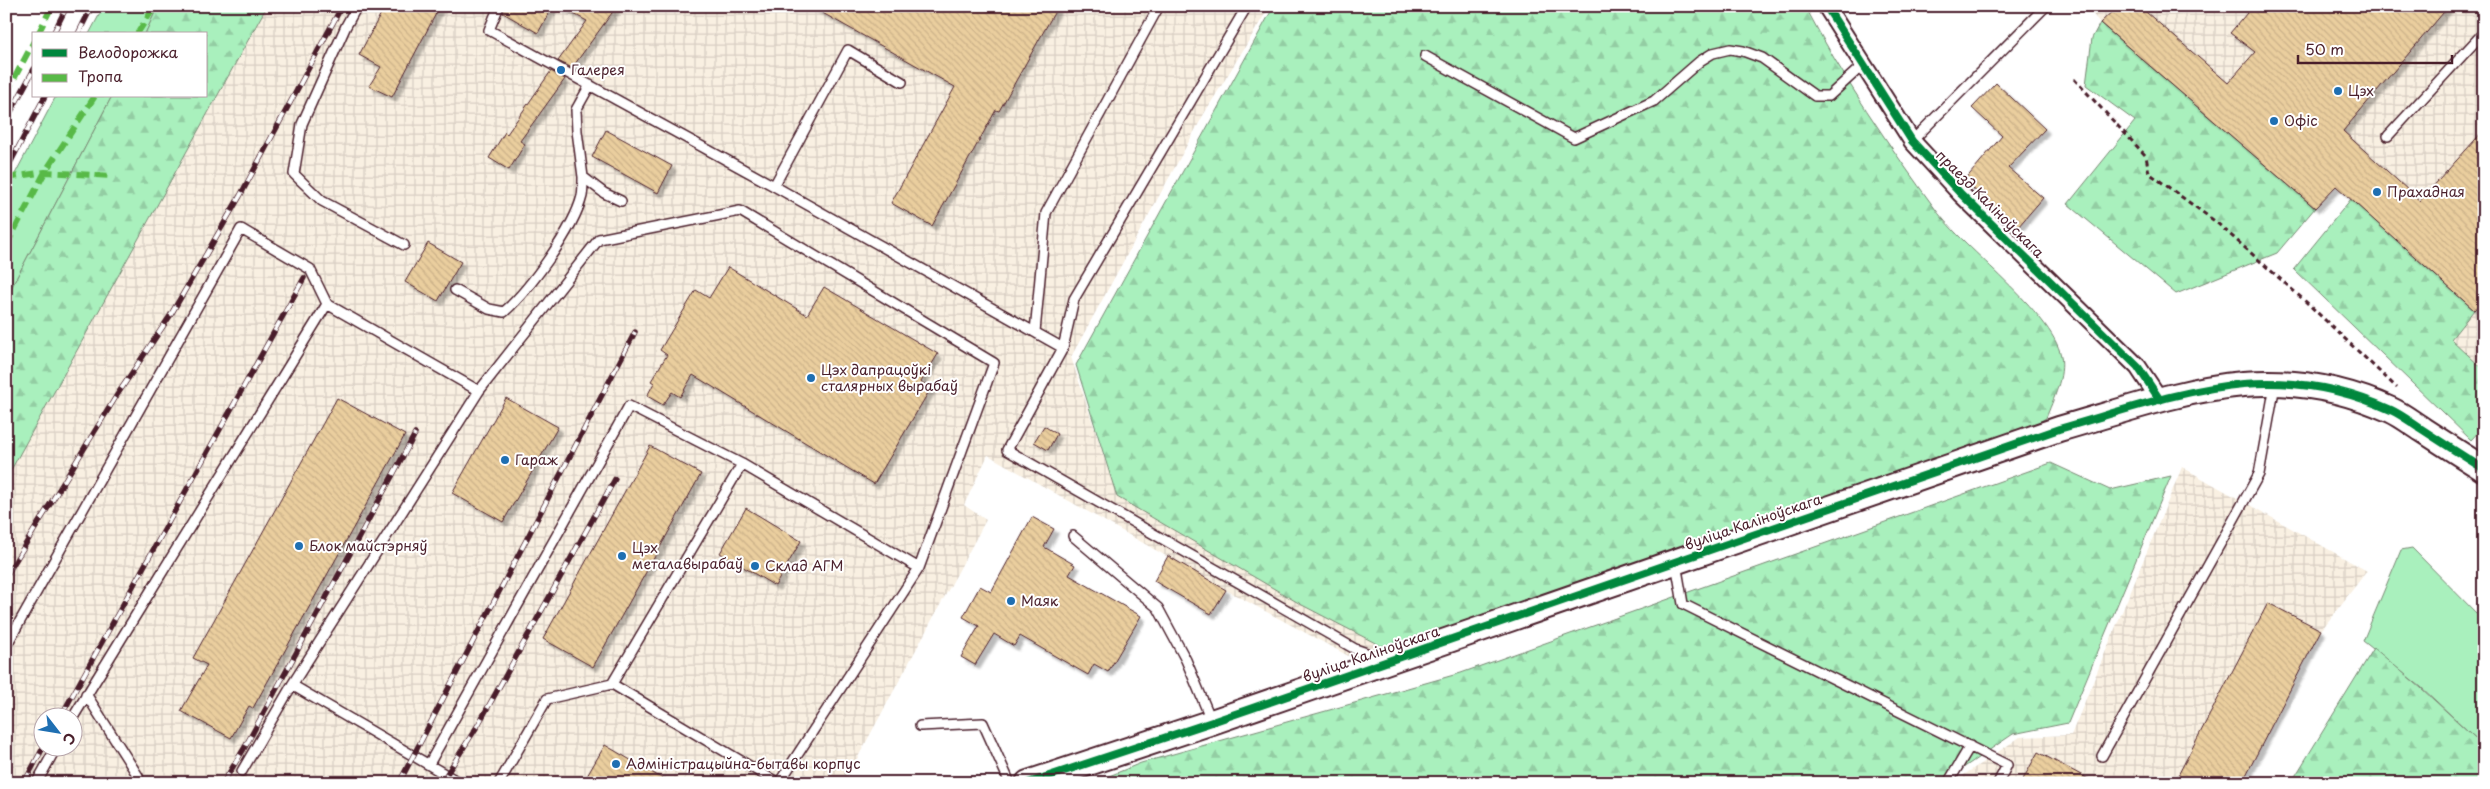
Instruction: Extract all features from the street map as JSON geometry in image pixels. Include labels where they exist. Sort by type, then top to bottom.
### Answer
[{"type":"street","name":"праезд Каліноўскага","points":[[1826,6],[1912,141],[1960,193],[2138,367],[2160,400]]},
{"type":"street","name":"вуліца Каліноўскага","points":[[1028,783],[1078,770],[2059,429],[2160,400],[2233,384],[2276,382],[2308,384],[2333,389],[2392,410],[2484,469]]},
{"type":"lane","points":[[357,6],[346,26],[302,124],[294,174],[322,201],[404,245]]},
{"type":"lane","points":[[498,6],[489,30],[774,186],[1063,348]]},
{"type":"lane","points":[[1036,332],[1046,213],[1159,6]]},
{"type":"lane","points":[[1247,6],[1074,299],[1063,348],[1007,450],[1355,649],[1388,661]]},
{"type":"lane","points":[[1912,141],[2042,8]]},
{"type":"lane","points":[[2388,136],[2484,32]]},
{"type":"lane","points":[[1425,56],[1574,138],[1654,101],[1713,52],[1730,49],[1743,51],[1762,58],[1814,96],[1829,96],[1863,66]]},
{"type":"lane","points":[[774,186],[848,50],[902,82]]},
{"type":"lane","points":[[455,290],[489,309],[504,312],[515,302],[568,228],[582,197],[584,177],[576,110],[590,85]]},
{"type":"lane","points":[[584,177],[604,193],[621,201]]},
{"type":"lane","points":[[242,771],[292,685],[479,391],[600,239],[740,211],[994,364],[919,568],[779,783],[612,684],[547,700],[499,783]]},
{"type":"lane","points":[[6,646],[241,229],[310,268],[326,304],[479,391]]},
{"type":"lane","points":[[79,706],[326,304]]},
{"type":"lane","points":[[2102,756],[2259,474],[2276,382]]},
{"type":"lane","points":[[428,764],[629,406],[742,464],[919,568]]},
{"type":"lane","points":[[612,684],[742,464]]},
{"type":"lane","points":[[1073,536],[1158,608],[1186,660],[1212,722]]},
{"type":"lane","points":[[1676,563],[1683,604],[2007,765],[1998,783]]},
{"type":"lane","points":[[292,685],[460,783]]},
{"type":"lane","points":[[86,694],[138,776],[135,783]]},
{"type":"lane","points":[[920,726],[982,723],[1010,783]]},
{"type":"lane","points":[[1948,783],[1970,746]]},
{"type":"lane","points":[[37,782],[51,756]]},
{"type":"path","points":[[2074,79],[2146,156],[2149,173],[2216,222],[2305,301],[2398,389]]},
{"type":"shaded area","points":[[267,6],[1270,6],[1204,114],[1071,357],[1117,497],[1381,646],[1383,653],[1354,659],[1226,590],[988,455],[964,505],[986,520],[844,783],[6,783],[6,479]]},
{"type":"shaded area","points":[[2086,6],[2484,6],[2484,370],[2451,339],[2474,310],[2336,186],[2315,208],[2100,23]]},
{"type":"shaded area","points":[[2182,467],[2367,571],[2203,783],[1952,783],[2020,737],[2071,735]]},
{"type":"green space","points":[[104,6],[158,6],[146,32],[90,32]]},
{"type":"green space","points":[[158,6],[267,6],[6,479],[6,298],[111,98],[208,98],[208,32],[146,32]]},
{"type":"green space","points":[[1274,6],[1805,6],[1834,59],[1867,111],[1936,210],[1949,226],[2025,301],[2042,320],[2054,339],[2062,364],[2058,388],[2046,418],[2017,435],[1414,643],[1381,646],[1302,605],[1117,497],[1076,365]]},
{"type":"green space","points":[[2100,23],[2315,208],[2277,253],[2176,294],[2068,204],[2135,121],[2086,85],[2092,38]]},
{"type":"green space","points":[[55,98],[111,98],[6,298],[6,191]]},
{"type":"green space","points":[[2351,199],[2474,310],[2451,339],[2484,370],[2484,426],[2471,440],[2294,269]]},
{"type":"green space","points":[[2051,463],[2110,490],[2171,476],[2068,723],[2013,734],[1941,783],[1092,783],[1141,763],[1461,673]]},
{"type":"green space","points":[[2412,548],[2484,621],[2484,746],[2421,687],[2363,641],[2401,550]]},
{"type":"green space","points":[[2374,648],[2484,746],[2484,783],[2291,783]]},
{"type":"building","points":[[385,6],[440,6],[392,97],[369,86],[381,67],[359,55]]},
{"type":"building","points":[[505,6],[553,6],[538,33],[503,13]]},
{"type":"building","points":[[558,6],[617,6],[572,68],[558,61],[587,21]]},
{"type":"building","points":[[810,6],[1058,6],[999,111],[996,110],[932,226],[891,203],[955,87]]},
{"type":"building","points":[[2118,6],[2139,6],[2228,83],[2255,52],[2230,33],[2253,6],[2449,6],[2343,131],[2420,201],[2484,130],[2484,299],[2474,310],[2336,186],[2315,208],[2100,23]]},
{"type":"building","points":[[551,71],[565,79],[520,141],[525,144],[509,170],[489,158],[505,132],[507,134]]},
{"type":"building","points":[[1996,83],[2045,129],[2008,168],[2043,198],[2018,227],[1964,181],[2002,136],[1972,108]]},
{"type":"building","points":[[606,130],[672,166],[658,193],[592,157]]},
{"type":"building","points":[[428,243],[461,262],[438,301],[405,282]]},
{"type":"building","name":"Цэх дапрацоўкі сталярных вырабаў","points":[[728,267],[807,315],[824,287],[938,354],[921,382],[931,388],[874,484],[693,375],[680,397],[672,392],[663,405],[647,396],[654,383],[651,381],[667,355],[660,350],[696,290],[709,298]]},
{"type":"building","name":"Блок майстэрняў","points":[[337,398],[405,435],[253,708],[249,706],[231,738],[181,711],[207,665],[193,658]]},
{"type":"building","name":"Гараж","points":[[506,398],[558,427],[503,522],[452,493]]},
{"type":"building","points":[[1044,426],[1057,434],[1048,450],[1034,442]]},
{"type":"building","name":"Цэх металавырабаў","points":[[650,446],[701,474],[593,667],[543,639]]},
{"type":"building","points":[[746,508],[801,541],[775,586],[720,553]]},
{"type":"building","points":[[1032,517],[1054,529],[1044,547],[1075,565],[1069,575],[1141,616],[1108,672],[1094,664],[1088,675],[1020,636],[1014,646],[994,634],[975,665],[961,657],[979,626],[963,617],[980,586],[991,592]]},
{"type":"building","points":[[1168,556],[1226,590],[1211,614],[1154,581]]},
{"type":"building","points":[[2268,603],[2321,630],[2242,783],[2174,783]]},
{"type":"building","name":"Адміністрацыйна-бытавы корпус","points":[[605,745],[670,783],[583,783]]},
{"type":"building","points":[[2038,752],[2096,783],[2021,783]]},
{"type":"railway","points":[[54,32],[67,6]]},
{"type":"railway","points":[[79,32],[92,6]]},
{"type":"railway","points":[[6,576],[117,395],[170,316],[240,196],[342,6]]},
{"type":"railway","points":[[6,121],[32,73]]},
{"type":"railway","points":[[6,171],[44,98]]},
{"type":"railway","points":[[67,706],[304,278]]},
{"type":"railway","points":[[399,783],[635,332]]},
{"type":"railway","points":[[223,783],[245,747],[415,434]]},
{"type":"railway","points":[[441,783],[478,725],[615,479]]},
{"type":"railway","points":[[24,783],[39,756]]},
{"type":"marked path","points":[[39,32],[52,6]]},
{"type":"marked path","points":[[138,32],[155,6]]},
{"type":"marked path","points":[[6,94],[32,45]]},
{"type":"marked path","points":[[6,246],[45,172],[94,98]]},
{"type":"marked path","points":[[6,178],[45,172],[111,176]]},
{"type":"cycle path","points":[[1826,6],[1912,141],[1960,193],[2138,367],[2160,400]]},
{"type":"cycle path","points":[[1028,783],[1212,722],[2059,429],[2184,394],[2224,386],[2264,383],[2305,385],[2347,394],[2395,412],[2484,469]]},
{"type":"place","name":"Галерея","points":[[561,70]]},
{"type":"place","name":"Цэх","points":[[2338,91]]},
{"type":"place","name":"Офіс","points":[[2274,121]]},
{"type":"place","name":"Прахадная","points":[[2377,192]]},
{"type":"place","name":"Цэх дапрацоўкі сталярных вырабаў","points":[[811,378]]},
{"type":"place","name":"Гараж","points":[[505,460]]},
{"type":"place","name":"Блок майстэрняў","points":[[299,546]]},
{"type":"place","name":"Цэх металавырабаў","points":[[622,556]]},
{"type":"place","name":"Склад АГМ","points":[[755,566]]},
{"type":"place","name":"Маяк","points":[[1011,601]]},
{"type":"place","name":"Адміністрацыйна-бытавы корпус","points":[[616,764]]}]
